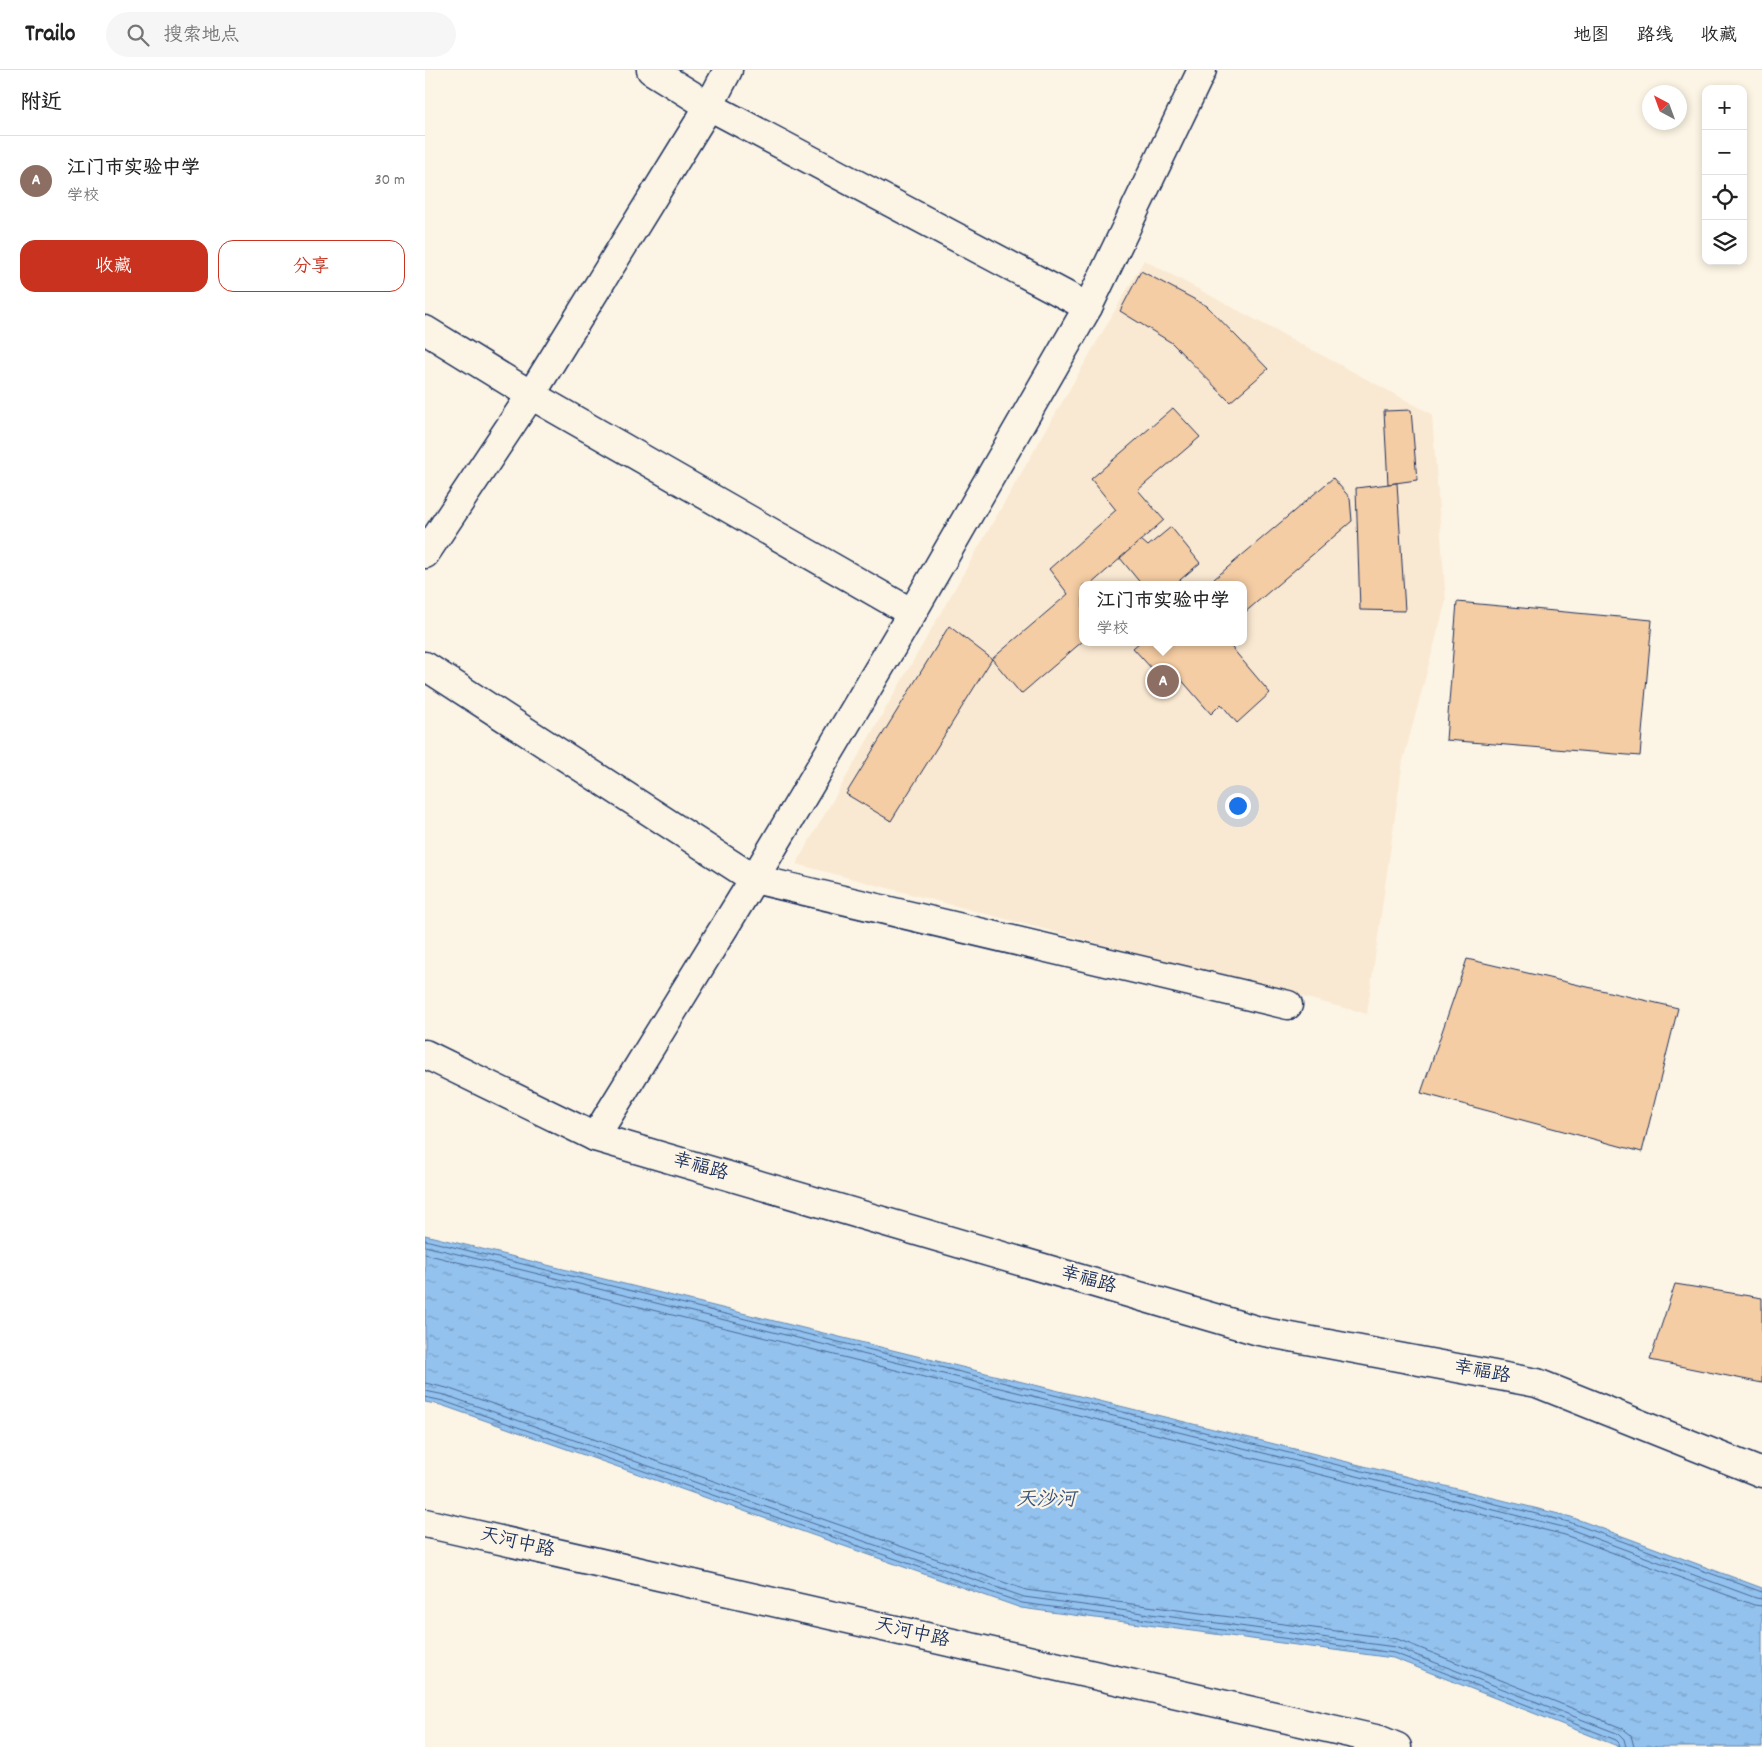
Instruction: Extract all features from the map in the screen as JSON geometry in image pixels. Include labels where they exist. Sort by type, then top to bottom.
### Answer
[{"type":"street","points":[[651,70],[709,106],[1088,308]]},
{"type":"street","points":[[425,554],[531,395],[709,106],[728,70]]},
{"type":"street","points":[[595,1137],[754,879],[912,613],[1088,308],[1202,70]]},
{"type":"street","points":[[425,330],[531,395],[912,613]]},
{"type":"street","points":[[425,666],[754,879],[1288,1005]]},
{"type":"street","name":"幸福路","points":[[425,1054],[595,1137],[1259,1331],[1537,1383],[1762,1474]]},
{"type":"street","name":"天河中路","points":[[425,1523],[1370,1738],[1397,1747]]},
{"type":"shaded area","points":[[1144,260],[1432,414],[1446,601],[1403,761],[1367,1014],[796,864]]},
{"type":"water","name":"天沙河","points":[[425,1235],[1571,1517],[1762,1588],[1762,1747],[1620,1747],[1393,1658],[1021,1608],[441,1405],[425,1402]]},
{"type":"building","points":[[1141,271],[1207,306],[1268,369],[1230,402],[1172,343],[1120,311]]},
{"type":"building","points":[[1173,408],[1200,437],[1138,490],[1164,520],[1095,581],[1079,581],[1079,644],[1021,694],[992,659],[1068,594],[1049,569],[1116,510],[1091,479]]},
{"type":"building","points":[[1411,410],[1417,480],[1388,484],[1384,411]]},
{"type":"building","points":[[1333,478],[1350,498],[1352,521],[1247,611],[1247,581],[1212,581]]},
{"type":"building","points":[[1397,483],[1405,611],[1360,610],[1356,488]]},
{"type":"building","points":[[1171,527],[1200,563],[1179,581],[1139,581],[1120,558],[1141,540],[1148,546]]},
{"type":"building","points":[[1457,602],[1652,620],[1640,756],[1446,740]]},
{"type":"building","points":[[949,626],[992,659],[891,821],[846,794]]},
{"type":"building","points":[[1135,646],[1230,646],[1270,693],[1237,723],[1221,704],[1211,714],[1173,670],[1162,680],[1133,648]]},
{"type":"building","points":[[1467,959],[1678,1008],[1642,1152],[1421,1093]]},
{"type":"building","points":[[1675,1284],[1762,1298],[1762,1383],[1650,1360]]},
{"type":"place","name":"江门市实验中学","points":[[1163,681]]}]
